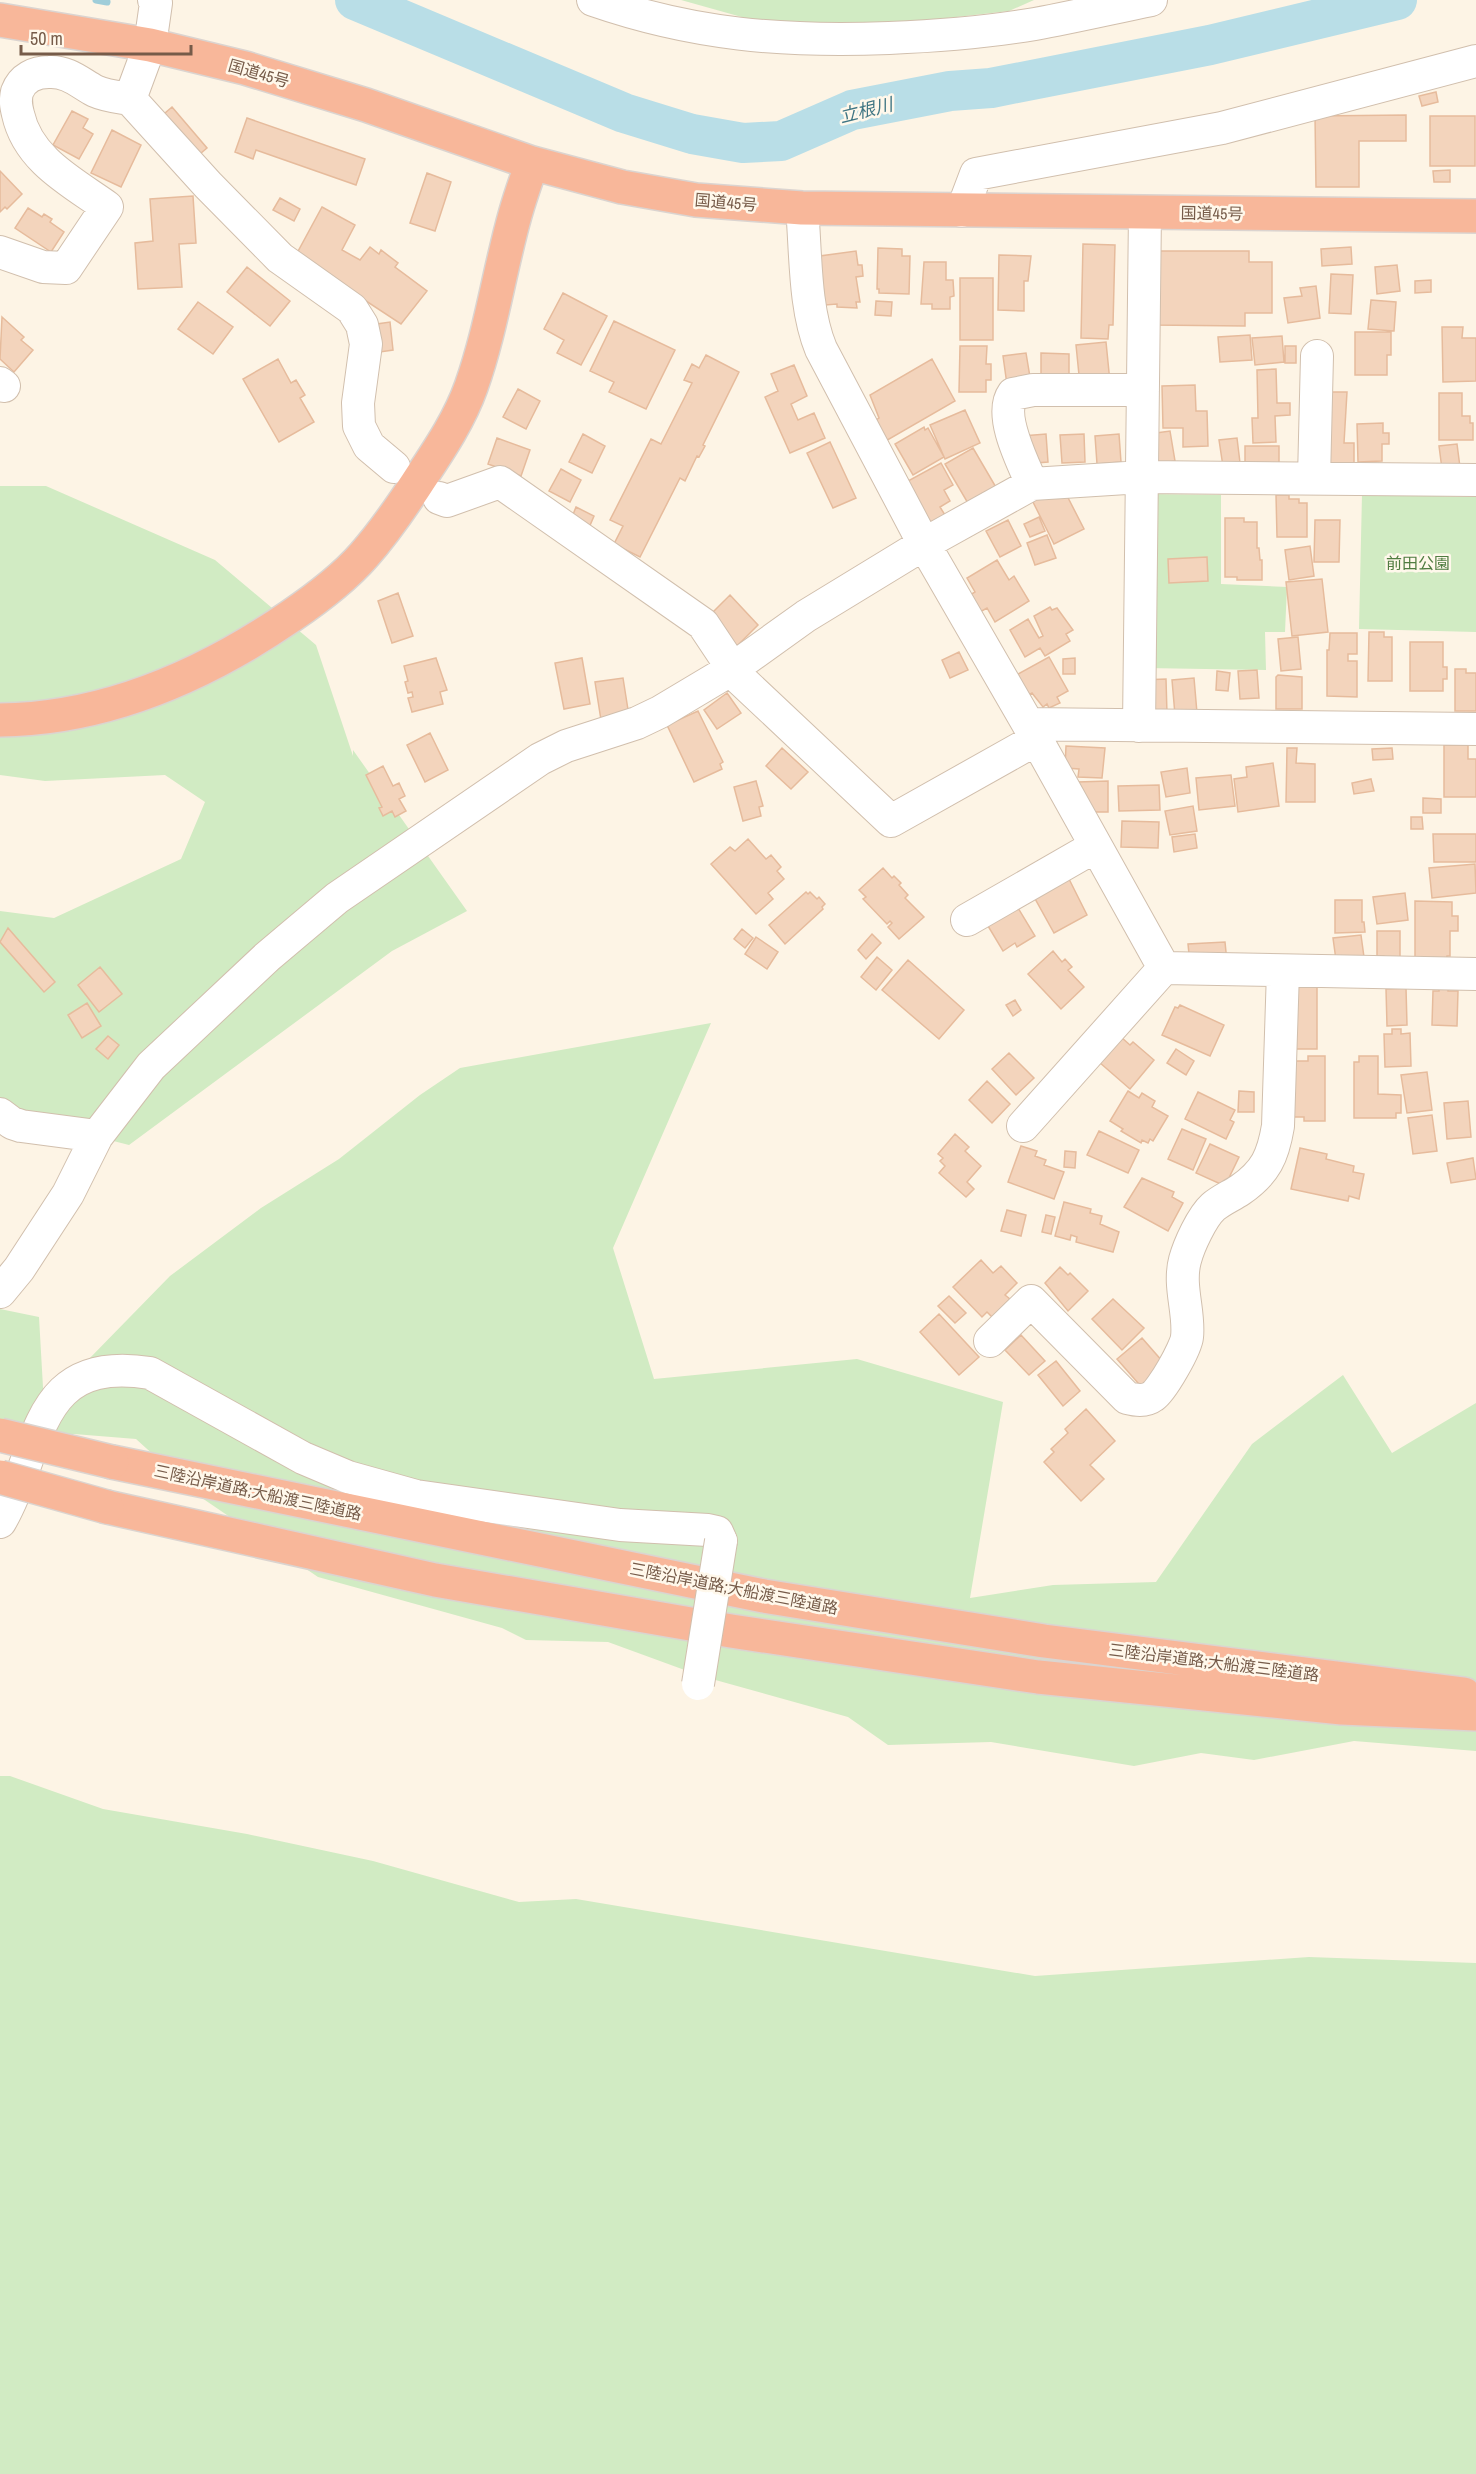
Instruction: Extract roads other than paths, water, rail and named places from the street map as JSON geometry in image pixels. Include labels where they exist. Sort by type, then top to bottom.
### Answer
[{"type":"highway","name":"国道45号","points":[[0,20],[150,45],[244,68],[322,91],[532,163],[622,187],[696,200],[802,208],[1476,216]]},
{"type":"highway","points":[[0,720],[22,720],[84,711],[149,692],[201,670],[258,638],[312,601],[363,556],[404,504],[445,442],[471,387],[492,315],[515,214],[532,163]]},
{"type":"highway","name":"三陸沿岸道路;大船渡三陸道路","points":[[0,1435],[112,1462],[764,1596],[1044,1641],[1476,1696]]},
{"type":"highway","name":"三陸沿岸道路;大船渡三陸道路","points":[[0,1477],[107,1507],[435,1580],[766,1637],[1038,1677],[1342,1708],[1476,1714]]},
{"type":"street","points":[[130,99],[150,45],[156,3],[154,0]]},
{"type":"street","points":[[592,0],[682,26],[752,36],[821,40],[959,33],[1034,24],[1151,0]]},
{"type":"street","points":[[962,211],[976,174],[1222,128],[1476,61]]},
{"type":"street","points":[[0,252],[44,267],[66,268],[107,207],[51,168],[32,148],[20,125],[15,101],[20,86],[33,74],[51,72],[76,78],[108,96],[130,99],[208,185],[280,258],[352,309],[362,325],[366,344],[358,403],[359,426],[369,446],[394,467]]},
{"type":"street","points":[[802,208],[813,331],[821,349],[924,544],[1164,968]]},
{"type":"street","points":[[1139,726],[1144,212]]},
{"type":"street","points":[[1314,478],[1317,356]]},
{"type":"street","points":[[1032,484],[1015,444],[1009,414],[1009,399],[1013,394],[1033,390],[1143,390]]},
{"type":"street","points":[[0,1292],[19,1269],[68,1194],[97,1136],[151,1066],[267,957],[337,898],[540,759],[566,746],[637,723],[732,669],[806,616],[924,544],[1032,484],[1142,477],[1476,480]]},
{"type":"street","points":[[440,498],[447,501],[500,482],[703,624],[739,678],[891,821],[1032,732],[1139,726],[1476,729]]},
{"type":"street","points":[[967,920],[1096,846]]},
{"type":"street","points":[[1023,1126],[1164,968],[1476,974]]},
{"type":"street","points":[[990,1341],[1031,1301],[1127,1398],[1138,1401],[1154,1396],[1183,1353],[1187,1337],[1182,1274],[1193,1239],[1212,1208],[1242,1189],[1259,1174],[1269,1162],[1275,1144],[1278,1126],[1283,971]]},
{"type":"street","points":[[0,1114],[12,1123],[21,1126],[97,1136]]},
{"type":"street","points":[[0,1522],[48,1408],[67,1386],[105,1371],[150,1372],[303,1458],[348,1477],[416,1496],[620,1525],[717,1532],[721,1540],[698,1684]]},
{"type":"waterway","points":[[96,0],[107,2]]},
{"type":"waterway","name":"立根川","points":[[355,0],[624,113],[692,134],[743,143],[781,141],[852,110],[950,91],[991,88],[1210,45],[1397,0]]},
{"type":"park label","name":"前田公園","points":[[1418,563]]}]
